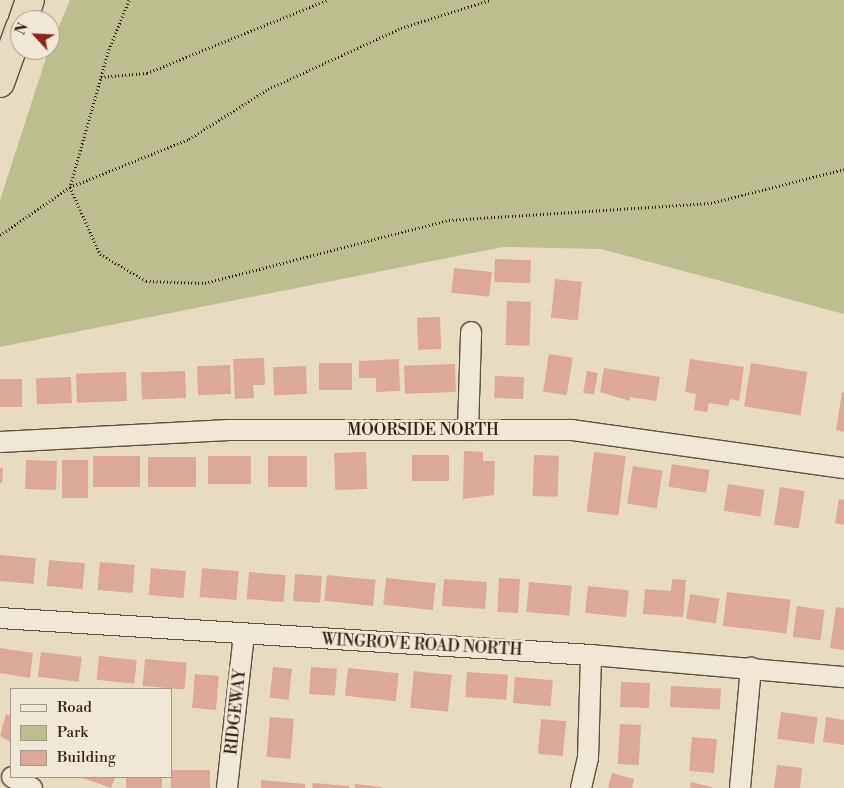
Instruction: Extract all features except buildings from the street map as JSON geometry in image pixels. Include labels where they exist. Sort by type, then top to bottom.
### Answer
[{"type":"highway","points":[[0,83],[10,55]]},
{"type":"street","points":[[468,430],[471,332]]},
{"type":"street","name":"MOORSIDE NORTH","points":[[0,442],[229,430],[572,430],[844,468]]},
{"type":"street","name":"WINGROVE ROAD NORTH","points":[[0,618],[244,635],[591,655],[844,677]]},
{"type":"street","name":"RIDGEWAY","points":[[227,788],[244,635]]},
{"type":"street","points":[[581,788],[588,758],[591,655]]},
{"type":"street","points":[[740,788],[751,668]]},
{"type":"street","points":[[14,778],[32,788]]},
{"type":"path","points":[[129,0],[101,77],[70,188],[100,254],[146,281],[205,283],[449,220],[711,203],[844,169]]},
{"type":"path","points":[[101,77],[147,73],[327,0]]},
{"type":"path","points":[[0,235],[70,188],[189,139],[268,89],[401,28],[490,0]]},
{"type":"green space","points":[[70,0],[844,0],[844,314],[601,249],[503,247],[0,347],[0,200],[45,60],[60,60],[60,24]]}]
